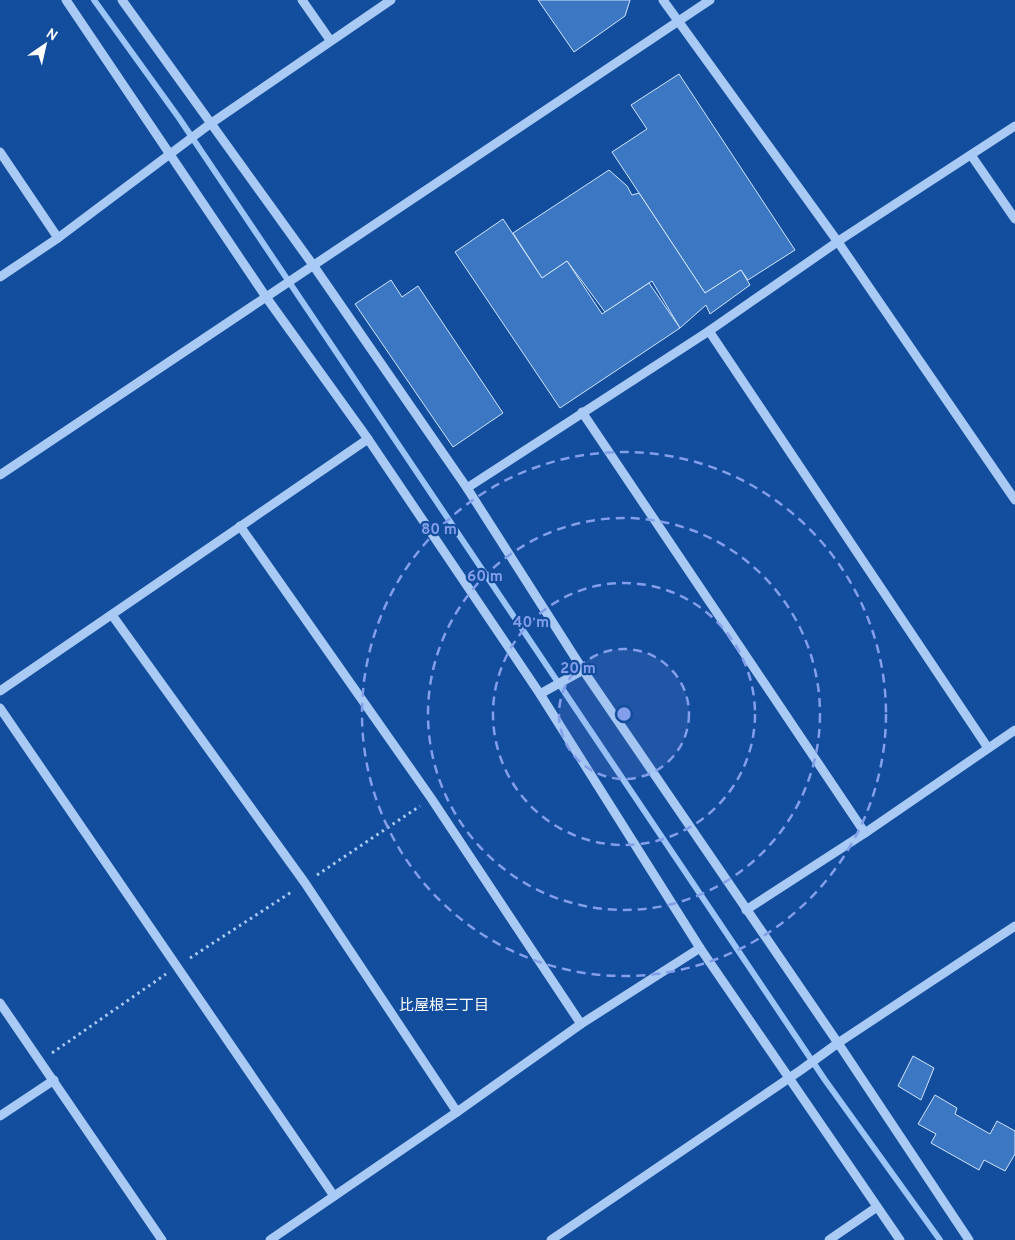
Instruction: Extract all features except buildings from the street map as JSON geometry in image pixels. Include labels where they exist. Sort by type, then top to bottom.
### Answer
[{"type":"street","points":[[66,0],[270,295],[540,694],[700,948],[900,1240]]},
{"type":"street","points":[[122,0],[207,126],[313,265],[467,488],[583,670],[838,1043],[969,1240]]},
{"type":"street","points":[[302,0],[330,40]]},
{"type":"street","points":[[0,277],[58,238],[207,126],[391,0]]},
{"type":"street","points":[[663,0],[838,242],[1015,500]]},
{"type":"street","points":[[0,474],[710,0]]},
{"type":"street","points":[[467,488],[709,331],[838,242],[1015,126]]},
{"type":"street","points":[[0,152],[58,238]]},
{"type":"street","points":[[971,155],[1015,219]]},
{"type":"street","points":[[709,331],[988,748]]},
{"type":"street","points":[[582,412],[865,833]]},
{"type":"street","points":[[0,691],[368,439]]},
{"type":"street","points":[[240,526],[431,798],[582,1024]]},
{"type":"street","points":[[112,615],[305,883],[457,1112]]},
{"type":"street","points":[[540,694],[583,670]]},
{"type":"street","points":[[0,708],[334,1196]]},
{"type":"street","points":[[746,910],[865,833],[1015,730]]},
{"type":"street","points":[[551,1240],[838,1043],[1015,926]]},
{"type":"street","points":[[270,1240],[582,1024],[700,948]]},
{"type":"street","points":[[0,1002],[162,1240]]},
{"type":"street","points":[[0,1116],[54,1080]]},
{"type":"street","points":[[828,1240],[877,1207]]},
{"type":"path","points":[[40,1062],[176,967],[431,798]]},
{"type":"waterway","points":[[94,0],[179,118],[825,1080],[940,1240]]},
{"type":"district","name":"比屋根三丁目","points":[[444,1006]]}]
